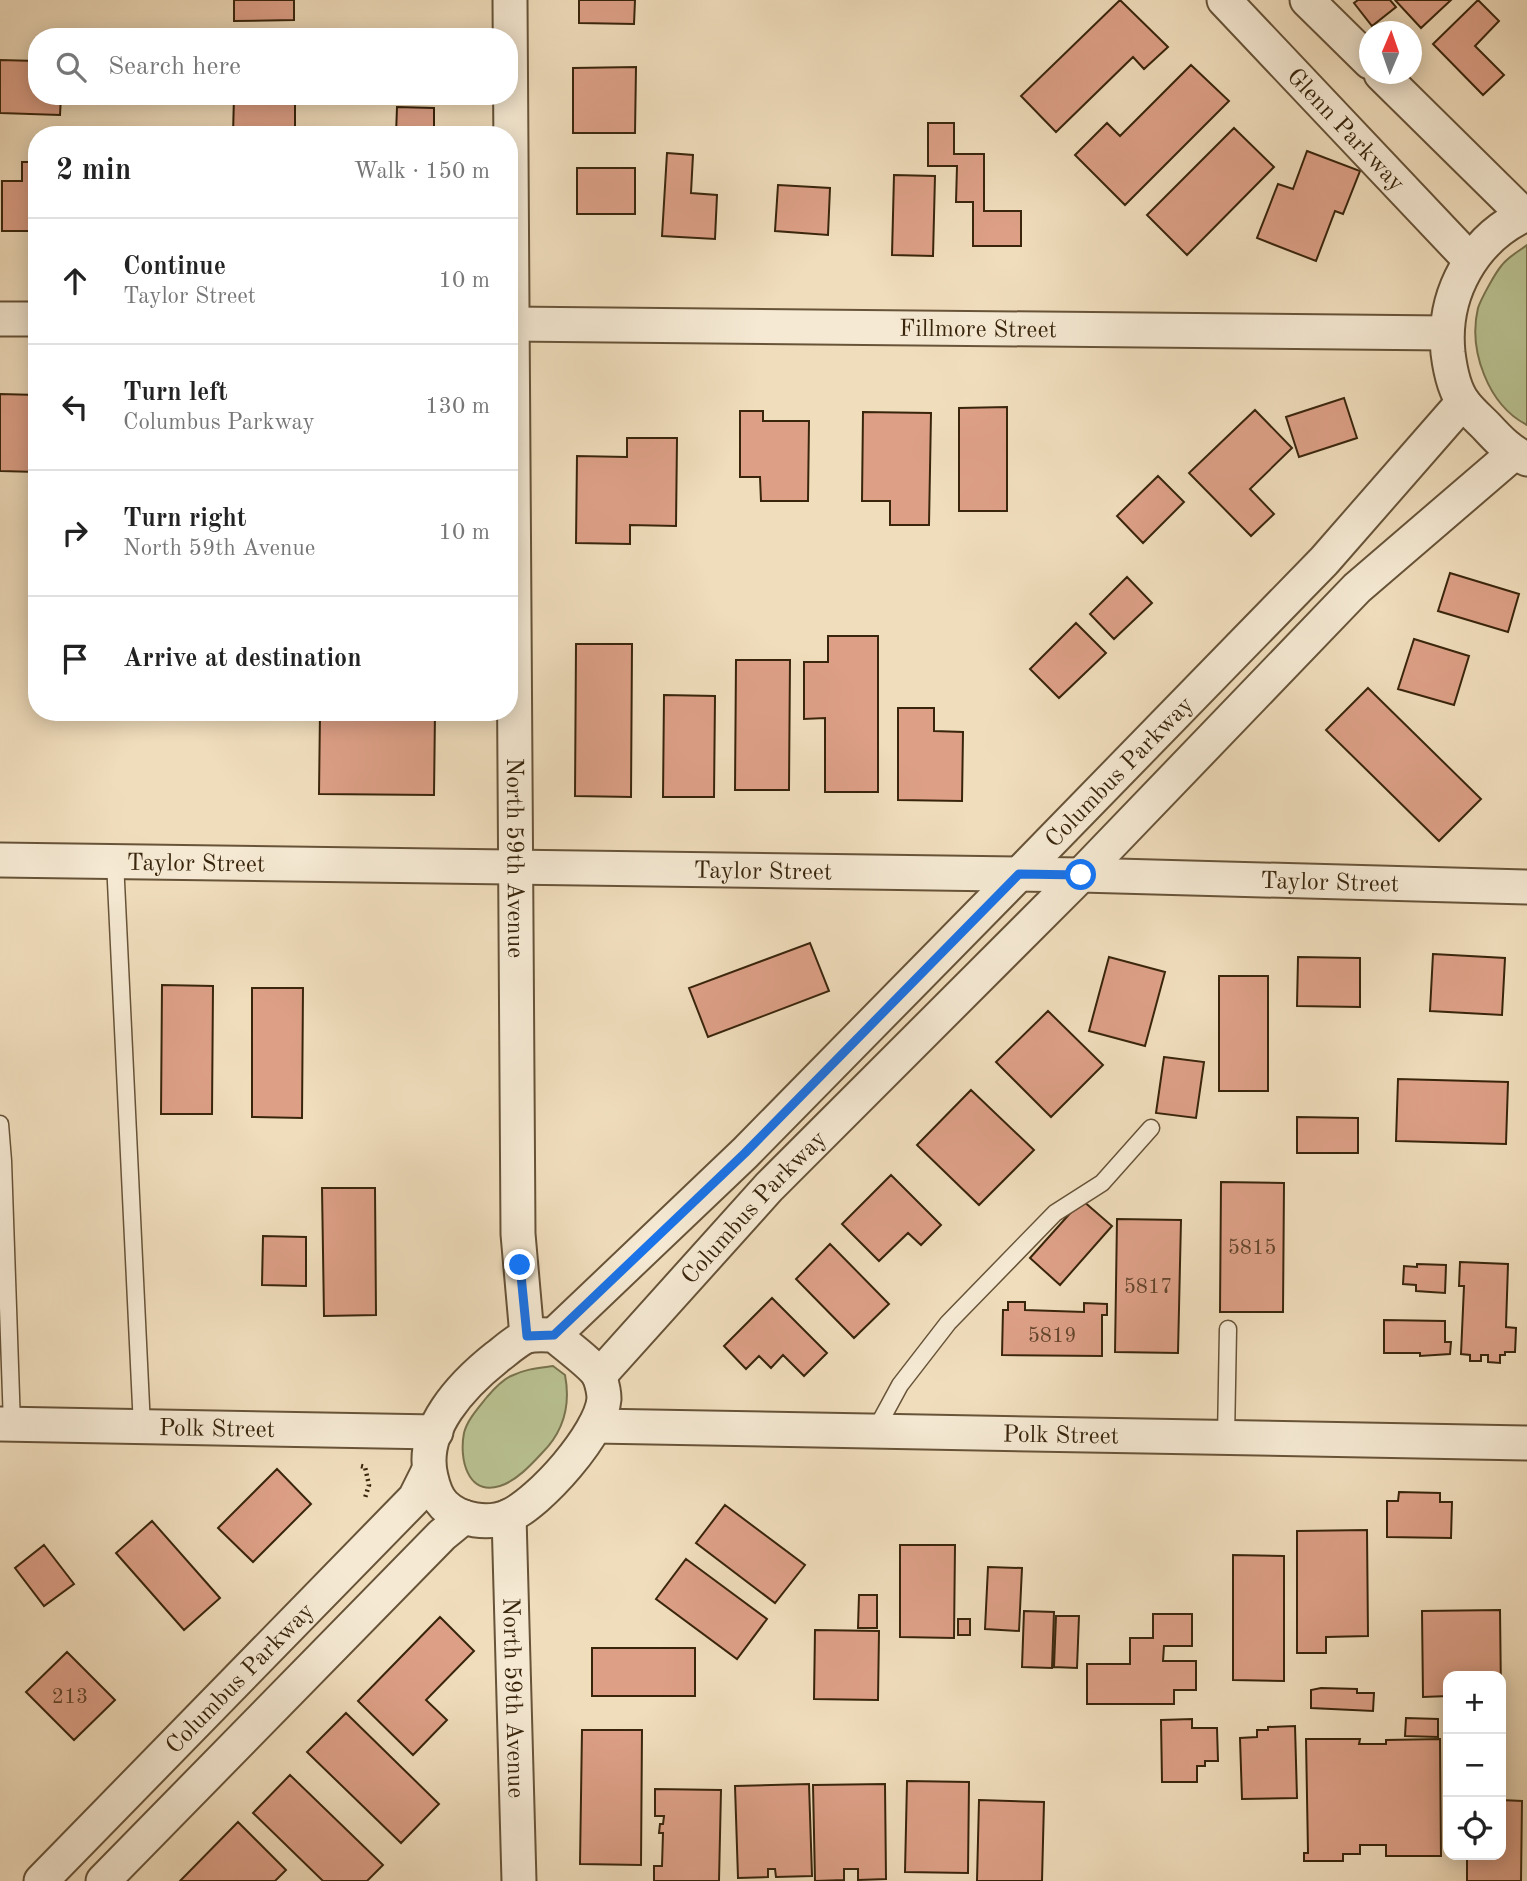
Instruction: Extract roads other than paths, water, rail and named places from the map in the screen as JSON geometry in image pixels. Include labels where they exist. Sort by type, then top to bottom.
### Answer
[{"type":"street","name":"North 59th Avenue","points":[[510,0],[510,28]]},
{"type":"street","name":"Glenn Parkway","points":[[1224,0],[1470,260]]},
{"type":"street","points":[[1307,0],[1359,51]]},
{"type":"street","points":[[1391,84],[1525,215],[1494,234],[1470,260],[1450,307],[1446,333],[1450,369],[1463,402],[1520,456]]},
{"type":"street","name":"North 59th Avenue","points":[[510,105],[510,126]]},
{"type":"street","points":[[0,318],[28,319]]},
{"type":"street","name":"Fillmore Street","points":[[518,324],[1446,333]]},
{"type":"street","name":"Columbus Parkway","points":[[540,1336],[745,1153],[1324,561],[1463,402]]},
{"type":"street","name":"Columbus Parkway","points":[[599,1376],[769,1187],[1081,875],[1357,588],[1520,456]]},
{"type":"street","name":"North 59th Avenue","points":[[514,721],[518,1234],[540,1336]]},
{"type":"street","name":"Taylor Street","points":[[0,860],[1081,875],[1527,887]]},
{"type":"street","points":[[540,1336],[599,1376],[604,1399],[595,1426],[577,1454],[536,1498],[509,1516],[485,1521],[464,1517],[444,1506],[434,1488],[429,1470],[430,1448],[441,1417],[458,1393],[480,1370],[540,1336]]},
{"type":"street","name":"Polk Street","points":[[6,1424],[436,1432]]},
{"type":"street","name":"Polk Street","points":[[595,1426],[1527,1443]]},
{"type":"street","name":"Columbus Parkway","points":[[41,1881],[415,1497],[429,1470]]},
{"type":"street","name":"North 59th Avenue","points":[[509,1516],[519,1881]]},
{"type":"street","name":"Columbus Parkway","points":[[103,1881],[434,1542],[464,1517]]},
{"type":"lane","points":[[115,861],[142,1427]]},
{"type":"lane","points":[[0,1124],[6,1424]]},
{"type":"lane","points":[[875,1431],[900,1385],[948,1323],[1055,1213],[1102,1183],[1151,1128]]},
{"type":"lane","points":[[1226,1438],[1228,1329]]}]
